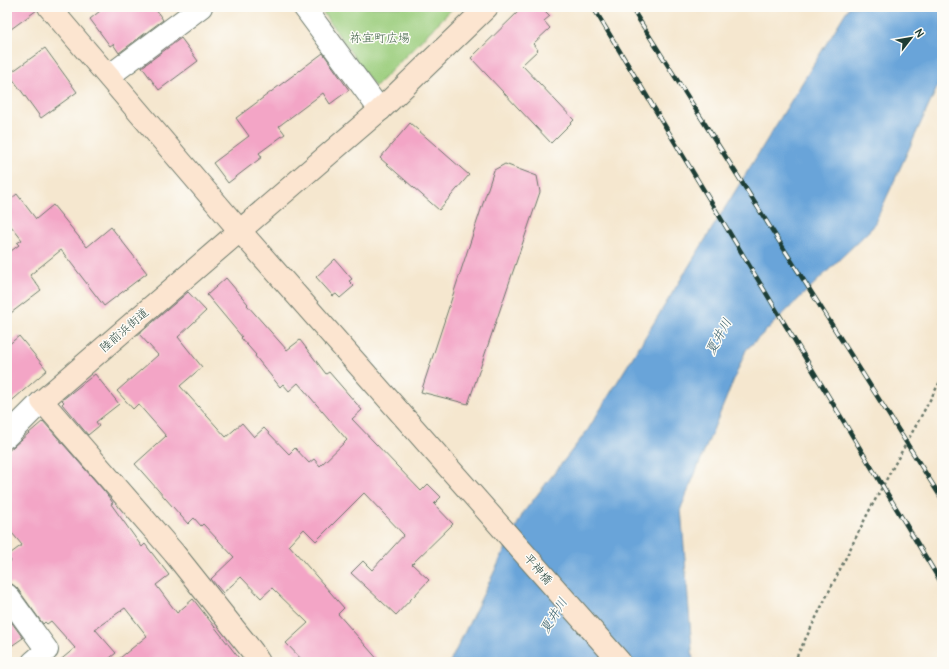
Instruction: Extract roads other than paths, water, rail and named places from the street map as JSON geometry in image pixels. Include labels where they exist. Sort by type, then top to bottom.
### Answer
[{"type":"street","points":[[49,7],[240,231]]},
{"type":"street","points":[[109,76],[201,7]]},
{"type":"street","points":[[304,7],[380,110]]},
{"type":"street","name":"陸前浜街道","points":[[42,401],[380,110],[487,7]]},
{"type":"street","name":"平神橋","points":[[240,231],[620,662]]},
{"type":"street","points":[[10,427],[42,401],[174,553],[252,651],[259,662]]},
{"type":"street","points":[[7,594],[47,650],[34,662]]},
{"type":"water","name":"夏井川","points":[[849,7],[942,7],[942,77],[873,227],[746,350],[681,508],[693,662],[450,662],[523,513],[587,431]]},
{"type":"railway","points":[[593,7],[942,584]]},
{"type":"railway","points":[[631,7],[942,499]]},
{"type":"park label","name":"祢宜町広場","points":[[380,38]]}]
